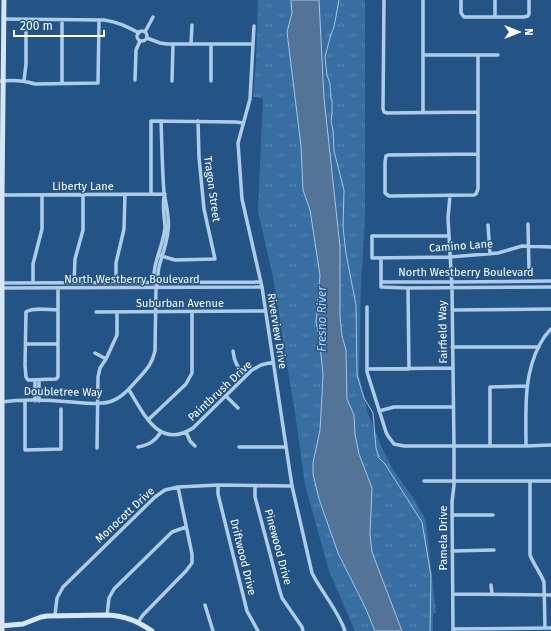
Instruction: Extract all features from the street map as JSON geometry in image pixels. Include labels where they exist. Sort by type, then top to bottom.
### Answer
[{"type":"main road","points":[[4,0],[1,80],[1,627],[23,624],[41,617],[55,615],[107,615],[126,618],[138,622],[152,631]]},
{"type":"street","points":[[384,0],[384,112],[478,112]]},
{"type":"street","points":[[423,0],[423,113]]},
{"type":"street","points":[[461,0],[462,13],[464,17],[527,17],[529,14],[529,0]]},
{"type":"street","points":[[495,0],[495,17]]},
{"type":"street","points":[[153,17],[145,32],[147,38],[160,44],[254,44]]},
{"type":"street","points":[[4,19],[99,20],[117,22],[139,33],[142,31],[145,32]]},
{"type":"street","points":[[24,81],[26,64],[26,20]]},
{"type":"street","points":[[62,20],[62,84]]},
{"type":"street","points":[[1,80],[24,81],[34,84],[98,83],[99,20]]},
{"type":"street","points":[[191,44],[192,25]]},
{"type":"street","name":"Riverview Drive","points":[[254,26],[250,99],[239,138],[238,148],[242,199],[262,287],[292,486],[312,573],[318,585],[339,616],[345,631]]},
{"type":"street","points":[[139,33],[137,37],[140,41]]},
{"type":"street","points":[[140,41],[144,41],[147,38]]},
{"type":"street","points":[[135,80],[136,50],[140,41]]},
{"type":"street","points":[[172,44],[172,81]]},
{"type":"street","points":[[210,81],[211,44]]},
{"type":"street","points":[[423,55],[498,55]]},
{"type":"street","points":[[478,55],[478,112],[478,154],[478,189],[476,194],[389,196],[385,193],[386,156],[478,154]]},
{"type":"street","points":[[151,194],[151,121],[243,123]]},
{"type":"street","name":"Doubletree Way","points":[[1,402],[25,400],[97,403],[110,402],[129,390],[153,360],[155,351],[156,288],[165,230],[163,198],[165,194],[161,121]]},
{"type":"street","name":"Tragon Street","points":[[160,255],[175,260],[215,259],[204,209],[198,158],[198,122]]},
{"type":"street","points":[[74,282],[75,259],[83,230],[83,194]]},
{"type":"street","points":[[116,282],[116,263],[124,229],[124,194]]},
{"type":"street","name":"Liberty Lane","points":[[2,195],[165,194]]},
{"type":"street","points":[[33,283],[33,264],[42,229],[42,195]]},
{"type":"street","name":"Fairfield Way","points":[[450,195],[448,218],[452,282],[454,446]]},
{"type":"street","points":[[528,224],[529,270]]},
{"type":"street","points":[[488,225],[490,254]]},
{"type":"street","name":"Camino Lane","points":[[449,236],[372,236],[372,258],[450,258],[498,253],[522,246],[551,247]]},
{"type":"street","name":"Doubletree Way","points":[[156,288],[153,282],[154,270],[160,255]]},
{"type":"street","points":[[381,258],[381,282]]},
{"type":"street","name":"North Westberry Boulevard","points":[[551,281],[381,282],[382,287],[408,288],[551,286]]},
{"type":"street","points":[[58,282],[58,288],[58,310],[58,375],[56,379],[27,379],[25,365],[26,312],[33,309],[58,310]]},
{"type":"street","name":"North Westberry Boulevard","points":[[1,285],[58,282],[261,282]]},
{"type":"street","name":"North Westberry Boulevard","points":[[1,285],[58,288],[262,287]]},
{"type":"street","points":[[408,288],[409,369]]},
{"type":"street","points":[[367,307],[368,378],[386,432],[394,444],[404,446],[551,445]]},
{"type":"street","points":[[452,310],[551,309]]},
{"type":"street","name":"Suburban Avenue","points":[[96,312],[265,311]]},
{"type":"street","points":[[97,448],[98,377],[100,368],[106,359],[117,335],[117,312]]},
{"type":"street","points":[[148,420],[186,384],[192,373],[192,312]]},
{"type":"street","points":[[526,446],[526,394],[528,378],[532,361],[538,347],[551,329]]},
{"type":"street","points":[[26,344],[58,344]]},
{"type":"street","points":[[452,347],[538,347]]},
{"type":"street","points":[[233,351],[234,361],[245,376]]},
{"type":"street","points":[[95,353],[106,359]]},
{"type":"street","name":"Paintbrush Drive","points":[[161,432],[175,435],[193,428],[252,370],[261,365],[273,362]]},
{"type":"street","points":[[367,369],[453,368]]},
{"type":"street","points":[[37,380],[37,401]]},
{"type":"street","points":[[490,446],[490,388],[527,386]]},
{"type":"street","points":[[129,390],[148,420],[161,432],[155,440],[148,445],[138,447]]},
{"type":"street","points":[[226,396],[238,408]]},
{"type":"street","points":[[25,400],[25,450],[61,449],[61,410]]},
{"type":"street","points":[[379,411],[394,407],[453,407]]},
{"type":"street","points":[[186,432],[190,441],[195,446]]},
{"type":"street","name":"Pamela Drive","points":[[453,630],[452,515],[454,446]]},
{"type":"street","points":[[238,447],[285,447]]},
{"type":"street","points":[[424,481],[551,481]]},
{"type":"street","points":[[530,481],[530,556],[544,582],[545,628]]},
{"type":"street","name":"Monocott Drive","points":[[55,615],[56,598],[63,587],[155,497],[166,490],[178,487],[218,485],[292,486]]},
{"type":"street","name":"Driftwood Drive","points":[[218,485],[218,494],[247,612],[258,631]]},
{"type":"street","name":"Pinewood Drive","points":[[255,486],[255,497],[282,598],[302,627],[303,631]]},
{"type":"street","points":[[138,622],[192,563],[192,554],[178,487]]},
{"type":"street","points":[[452,515],[493,515]]},
{"type":"street","points":[[107,615],[109,598],[114,589],[172,532],[186,527]]},
{"type":"street","points":[[452,551],[494,550]]},
{"type":"street","points":[[491,585],[492,594]]},
{"type":"street","points":[[453,594],[551,594]]},
{"type":"street","points":[[205,605],[213,631]]},
{"type":"street","points":[[453,630],[551,628]]},
{"type":"green space","points":[[258,0],[365,0],[365,217],[361,285],[359,374],[367,411],[382,448],[392,468],[416,502],[426,521],[436,613],[433,613],[433,631],[355,631],[329,571],[305,485],[273,277],[258,211],[263,98],[253,97]]},
{"type":"water","name":"Fresno River","points":[[291,0],[319,0],[324,98],[340,247],[340,316],[342,336],[346,350],[347,399],[354,415],[355,434],[359,454],[372,488],[370,534],[372,552],[402,631],[375,631],[365,607],[338,553],[319,499],[313,474],[313,463],[320,430],[323,374],[316,322],[320,275],[310,210],[303,190],[301,146],[287,32],[292,13]]},
{"type":"waterway","points":[[339,0],[334,27],[325,57],[332,100],[331,121],[334,151],[344,190],[343,227],[346,254],[356,305],[357,375],[364,398],[373,413],[376,448],[379,458],[385,464],[422,522],[431,576],[430,631]]}]
